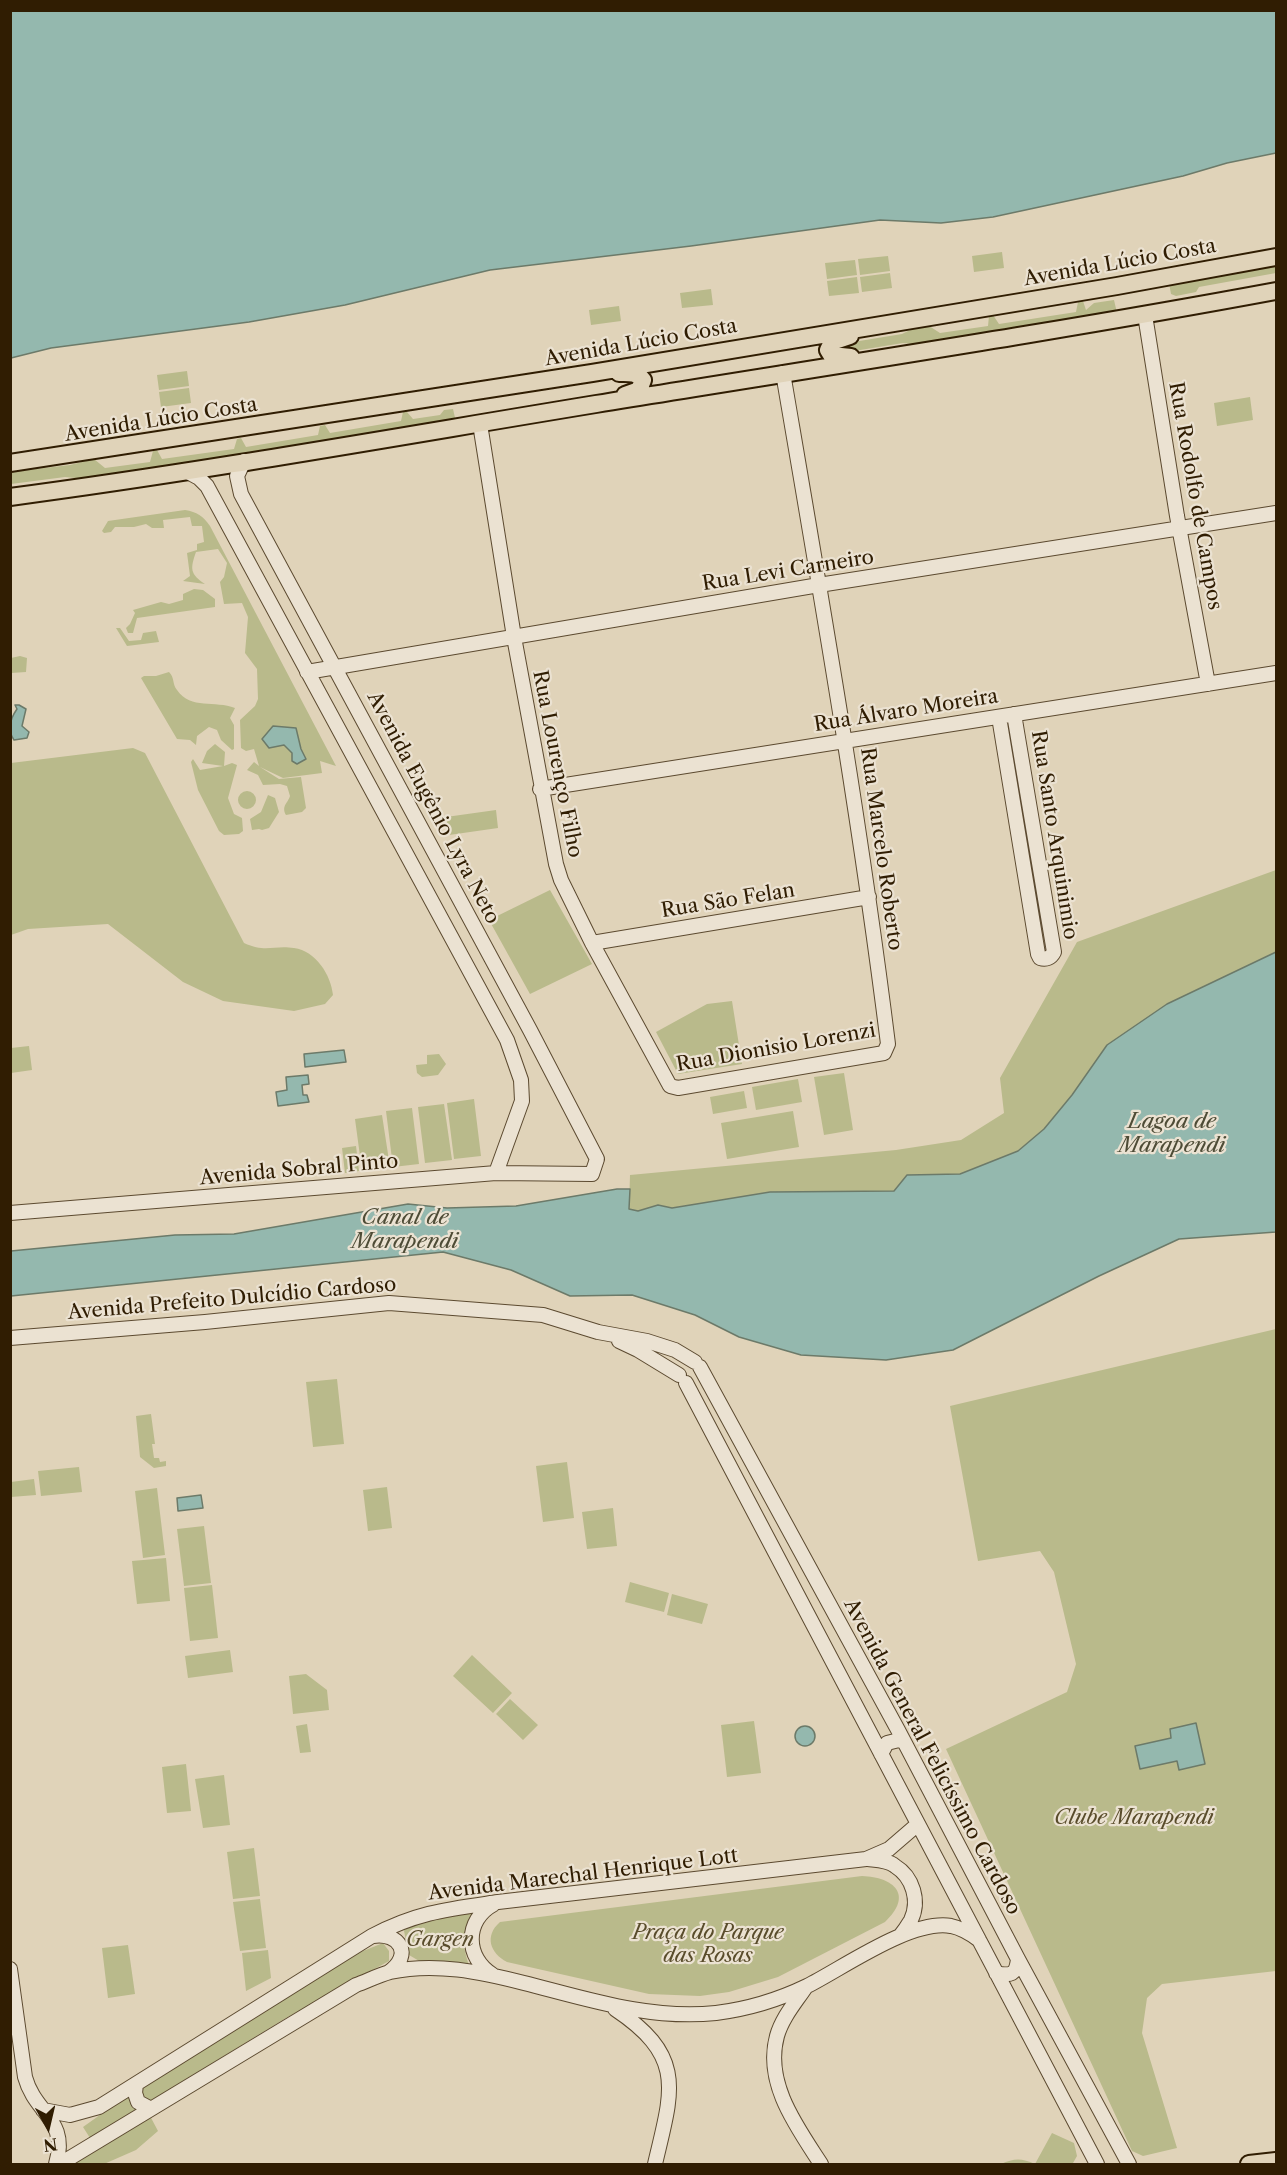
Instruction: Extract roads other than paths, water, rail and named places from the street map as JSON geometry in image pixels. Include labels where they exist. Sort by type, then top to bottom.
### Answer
[{"type":"main road","name":"Avenida Lúcio Costa","points":[[10,463],[592,373],[1117,286],[1276,257]]},
{"type":"main road","points":[[10,496],[186,471],[480,424],[1145,315],[1276,291]]},
{"type":"main road","points":[[886,358],[835,357],[828,350],[832,342],[891,323]]},
{"type":"main road","points":[[592,373],[633,373],[643,380],[639,390],[596,404]]},
{"type":"main road","points":[[10,468],[65,456]]},
{"type":"main road","points":[[10,489],[52,491]]},
{"type":"main road","points":[[1256,2164],[1276,2161]]},
{"type":"street","name":"Rua Rodolfo de Campos","points":[[1145,315],[1208,684]]},
{"type":"street","name":"Rua Marcelo Roberto","points":[[783,373],[845,740],[869,897],[888,1047]]},
{"type":"street","name":"Rua Lourenço Filho","points":[[480,424],[540,789],[559,872],[592,943],[670,1086]]},
{"type":"street","name":"Avenida Eugênio Lyra Neto","points":[[244,461],[237,476],[241,494],[530,1029],[597,1159],[592,1174]]},
{"type":"street","points":[[186,471],[199,478],[207,486],[507,1040],[521,1080],[522,1101],[496,1173]]},
{"type":"street","name":"Rua Levi Carneiro","points":[[307,672],[819,585],[1276,513]]},
{"type":"street","name":"Rua Álvaro Moreira","points":[[540,789],[1276,673]]},
{"type":"street","name":"Rua Santo Arquinimio","points":[[999,717],[1038,954],[1040,958],[1047,958],[1054,952],[1014,714]]},
{"type":"street","points":[[404,851],[426,839]]},
{"type":"street","name":"Rua São Felan","points":[[592,943],[869,897]]},
{"type":"street","points":[[507,1040],[520,1038],[530,1029]]},
{"type":"street","name":"Rua Dionisio Lorenzi","points":[[670,1086],[678,1088],[884,1053],[888,1047]]},
{"type":"street","name":"Avenida Sobral Pinto","points":[[10,1213],[496,1173],[592,1174]]},
{"type":"street","name":"Avenida Prefeito Dulcídio Cardoso","points":[[10,1338],[205,1322],[389,1303],[543,1315],[598,1332]]},
{"type":"street","points":[[598,1332],[655,1343],[675,1350],[697,1365],[701,1375],[697,1381],[682,1379],[638,1350],[598,1332]]},
{"type":"street","name":"Avenida General Felicíssimo Cardoso","points":[[697,1365],[776,1504],[1018,1959],[1130,2164]]},
{"type":"street","points":[[682,1379],[757,1517],[1097,2164]]},
{"type":"street","points":[[757,1517],[755,1510],[759,1504],[768,1501],[776,1504]]},
{"type":"street","points":[[804,1608],[810,1611],[818,1609],[825,1595]]},
{"type":"street","points":[[881,1754],[883,1748],[892,1740],[904,1742]]},
{"type":"street","name":"Avenida Marechal Henrique Lott","points":[[43,2110],[70,2115],[99,2107],[372,1936],[416,1916],[440,1910],[498,1902],[866,1859],[889,1849],[918,1824]]},
{"type":"street","points":[[866,1859],[894,1864],[906,1875],[913,1889],[915,1905],[911,1920],[900,1936]]},
{"type":"street","points":[[493,1975],[477,1961],[472,1951],[471,1940],[477,1918],[487,1908],[498,1902]]},
{"type":"street","points":[[389,1972],[420,1968],[453,1968],[493,1975],[658,2014],[689,2015],[716,2013],[764,2003],[807,1986],[900,1936],[922,1928],[952,1926],[979,1940]]},
{"type":"street","points":[[58,2164],[356,1985],[397,1967],[402,1953],[396,1940],[389,1936],[372,1936]]},
{"type":"street","points":[[996,1973],[1005,1975],[1012,1973],[1017,1969],[1018,1959]]},
{"type":"street","points":[[10,1969],[25,2077],[28,2087],[54,2123],[59,2134],[58,2164]]},
{"type":"street","points":[[807,1986],[784,2019],[777,2036],[775,2069],[784,2102],[820,2164]]},
{"type":"street","points":[[609,2004],[633,2020],[647,2033],[662,2054],[668,2072],[670,2104],[656,2164]]},
{"type":"street","points":[[136,2084],[135,2093],[138,2102],[151,2109]]},
{"type":"water","points":[[10,11],[1276,11],[1276,153],[1227,163],[1183,176],[993,217],[941,223],[880,220],[490,270],[345,305],[249,322],[51,348],[11,358]]},
{"type":"water","points":[[15,705],[26,709],[22,726],[29,732],[27,738],[14,740],[12,736],[10,724],[17,709]]},
{"type":"water","points":[[273,726],[296,728],[306,759],[297,764],[292,761],[292,753],[284,745],[269,748],[262,739]]},
{"type":"water","name":"Lagoa de Marapendi","points":[[1276,952],[1276,1232],[1179,1239],[1099,1276],[953,1350],[886,1360],[801,1355],[739,1337],[695,1315],[632,1295],[570,1296],[511,1270],[443,1252],[11,1296],[11,1251],[175,1235],[234,1234],[408,1204],[447,1208],[516,1206],[617,1189],[630,1189],[629,1209],[638,1211],[658,1205],[672,1208],[770,1192],[894,1191],[907,1175],[960,1174],[1018,1151],[1044,1129],[1072,1095],[1107,1045],[1167,1004]]},
{"type":"water","points":[[344,1050],[346,1062],[305,1067],[304,1054]]},
{"type":"water","points":[[308,1075],[309,1084],[302,1085],[303,1095],[307,1095],[309,1102],[278,1106],[276,1092],[287,1090],[286,1077]]},
{"type":"water","points":[[201,1495],[203,1508],[178,1511],[177,1498]]},
{"type":"water","points":[[1196,1723],[1205,1764],[1179,1770],[1177,1761],[1140,1769],[1135,1746],[1171,1738],[1170,1729]]},
{"type":"water","points":[[805,1726],[812,1729],[815,1736],[812,1743],[805,1746],[798,1743],[795,1736],[798,1729]]},
{"type":"water label","name":"Canal de Marapendi","points":[[405,1230]]},
{"type":"park label","name":"Clube Marapendi","points":[[1134,1818]]},
{"type":"park label","name":"Gargen","points":[[440,1940]]},
{"type":"park label","name":"Praça do Parque das Rosas","points":[[708,1944]]}]
